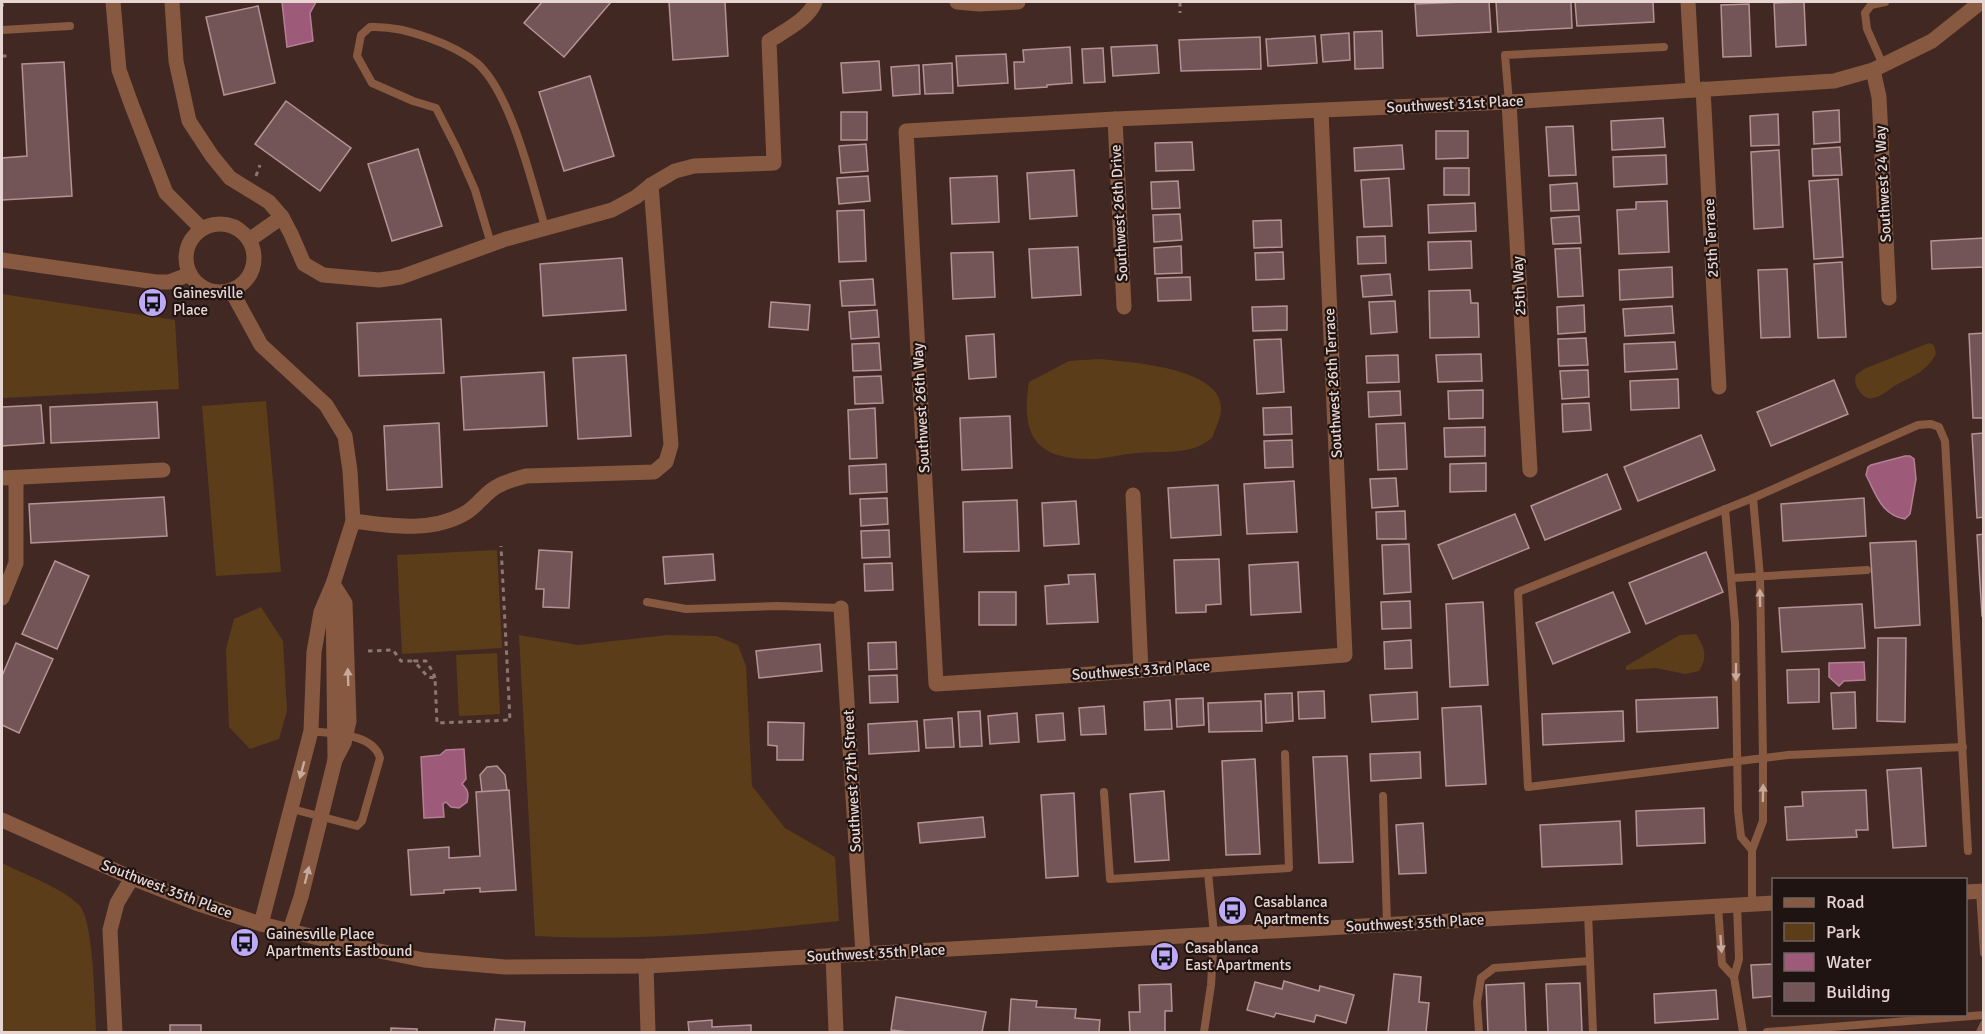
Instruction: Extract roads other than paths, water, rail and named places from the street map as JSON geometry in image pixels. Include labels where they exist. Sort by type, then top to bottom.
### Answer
[{"type":"street","points":[[112,2],[119,70],[166,193],[202,229]]},
{"type":"street","points":[[172,2],[176,61],[189,121],[212,156],[230,178],[269,202],[282,217],[304,264],[323,275],[379,280],[401,278],[491,244],[612,210],[675,171],[694,166],[774,163],[769,41],[812,9],[815,2]]},
{"type":"street","points":[[957,2],[980,4],[1018,2]]},
{"type":"street","name":"25th Terrace","points":[[1688,2],[1698,89],[1719,387]]},
{"type":"street","name":"Southwest 31st Place","points":[[906,131],[1115,119],[1509,102],[1834,81],[1878,67],[1932,41],[1981,2]]},
{"type":"street","name":"Southwest 24 Way","points":[[1878,67],[1889,298]]},
{"type":"street","name":"25th Way","points":[[1509,102],[1530,470]]},
{"type":"street","name":"Southwest 26th Terrace","points":[[1321,111],[1345,655]]},
{"type":"street","name":"Southwest 26th Drive","points":[[1115,119],[1124,307]]},
{"type":"street","name":"Southwest 26th Way","points":[[906,131],[936,684]]},
{"type":"street","points":[[353,521],[388,525],[439,525],[468,511],[490,490],[506,481],[526,476],[654,472],[666,462],[670,445],[651,185]]},
{"type":"street","points":[[249,240],[282,217]]},
{"type":"street","points":[[219,224],[231,226],[241,231],[249,240],[254,252],[254,264],[242,284],[231,290],[208,291],[190,274],[186,263],[188,247],[202,229],[219,224]]},
{"type":"street","points":[[2,260],[156,282],[169,282],[190,274]]},
{"type":"street","points":[[231,290],[261,345],[326,405],[345,436],[353,521],[333,584],[321,612],[314,652],[311,731],[261,924]]},
{"type":"street","points":[[2,598],[16,563],[9,478],[163,470]]},
{"type":"street","points":[[1132,495],[1141,670]]},
{"type":"street","points":[[290,930],[301,897],[340,735],[334,693],[333,584]]},
{"type":"street","points":[[333,584],[345,603],[350,722],[340,735]]},
{"type":"street","name":"Southwest 27th Street","points":[[841,608],[863,954]]},
{"type":"street","name":"Southwest 33rd Place","points":[[936,684],[1345,655]]},
{"type":"street","points":[[312,691],[334,693]]},
{"type":"street","name":"Southwest 35th Place","points":[[2,820],[132,878],[196,903],[261,924],[424,960],[505,967],[646,966],[1772,903]]},
{"type":"street","points":[[115,1032],[110,930],[117,903],[132,878]]},
{"type":"street","points":[[833,955],[836,1032]]},
{"type":"street","points":[[646,966],[648,1032]]},
{"type":"lane","points":[[1878,67],[1867,29],[1865,13],[1871,5],[1885,2]]},
{"type":"lane","points":[[2,30],[70,26]]},
{"type":"lane","points":[[491,244],[475,190],[436,108],[372,83],[357,56],[361,35],[370,27],[391,26],[427,37],[453,47],[478,64],[496,85],[516,134],[545,227]]},
{"type":"lane","points":[[1509,102],[1505,55],[1664,47]]},
{"type":"lane","points":[[1963,747],[1788,755],[1528,787],[1518,592],[1753,498],[1918,425],[1931,424],[1939,427],[1945,441],[1963,747],[1968,850]]},
{"type":"lane","points":[[1743,1032],[1734,977],[1739,959],[1752,850],[1763,821],[1760,576],[1753,498]]},
{"type":"lane","points":[[1725,509],[1735,623],[1736,762],[1741,837],[1752,850]]},
{"type":"lane","points":[[1732,578],[1867,570]]},
{"type":"lane","points":[[647,602],[686,609],[777,606],[841,608]]},
{"type":"lane","points":[[292,809],[357,826],[362,821],[380,758],[378,750],[372,744],[340,735],[311,731]]},
{"type":"lane","points":[[1104,792],[1110,879],[1289,868],[1285,754]]},
{"type":"lane","points":[[1383,796],[1387,924]]},
{"type":"lane","points":[[1204,1032],[1211,985],[1214,934],[1208,873]]},
{"type":"lane","points":[[1976,891],[1983,953]]},
{"type":"lane","points":[[1718,906],[1722,964],[1734,977]]},
{"type":"lane","points":[[1588,913],[1593,1032]]},
{"type":"lane","points":[[1479,1032],[1477,1002],[1481,978],[1494,968],[1589,961]]},
{"type":"lane","points":[[1767,1032],[1983,1016]]},
{"type":"lane","points":[[1980,1032],[1983,1024]]},
{"type":"water","points":[[282,2],[316,2],[310,13],[313,41],[287,47]]},
{"type":"water","points":[[1905,456],[1914,459],[1916,479],[1910,514],[1905,519],[1890,513],[1880,503],[1866,475],[1871,465]]},
{"type":"water","points":[[1864,662],[1865,680],[1844,681],[1839,686],[1829,677],[1829,663]]},
{"type":"water","points":[[464,749],[466,779],[462,784],[468,792],[467,802],[459,808],[451,807],[446,802],[443,804],[444,817],[424,818],[421,757],[440,755],[446,750]]},
{"type":"place","name":"Gainesville Place","points":[[152,302]]},
{"type":"place","name":"Casablanca Apartments","points":[[1233,911]]},
{"type":"place","name":"Gainesville Place Apartments Eastbound","points":[[245,943]]},
{"type":"place","name":"Casablanca East Apartments","points":[[1164,957]]}]
